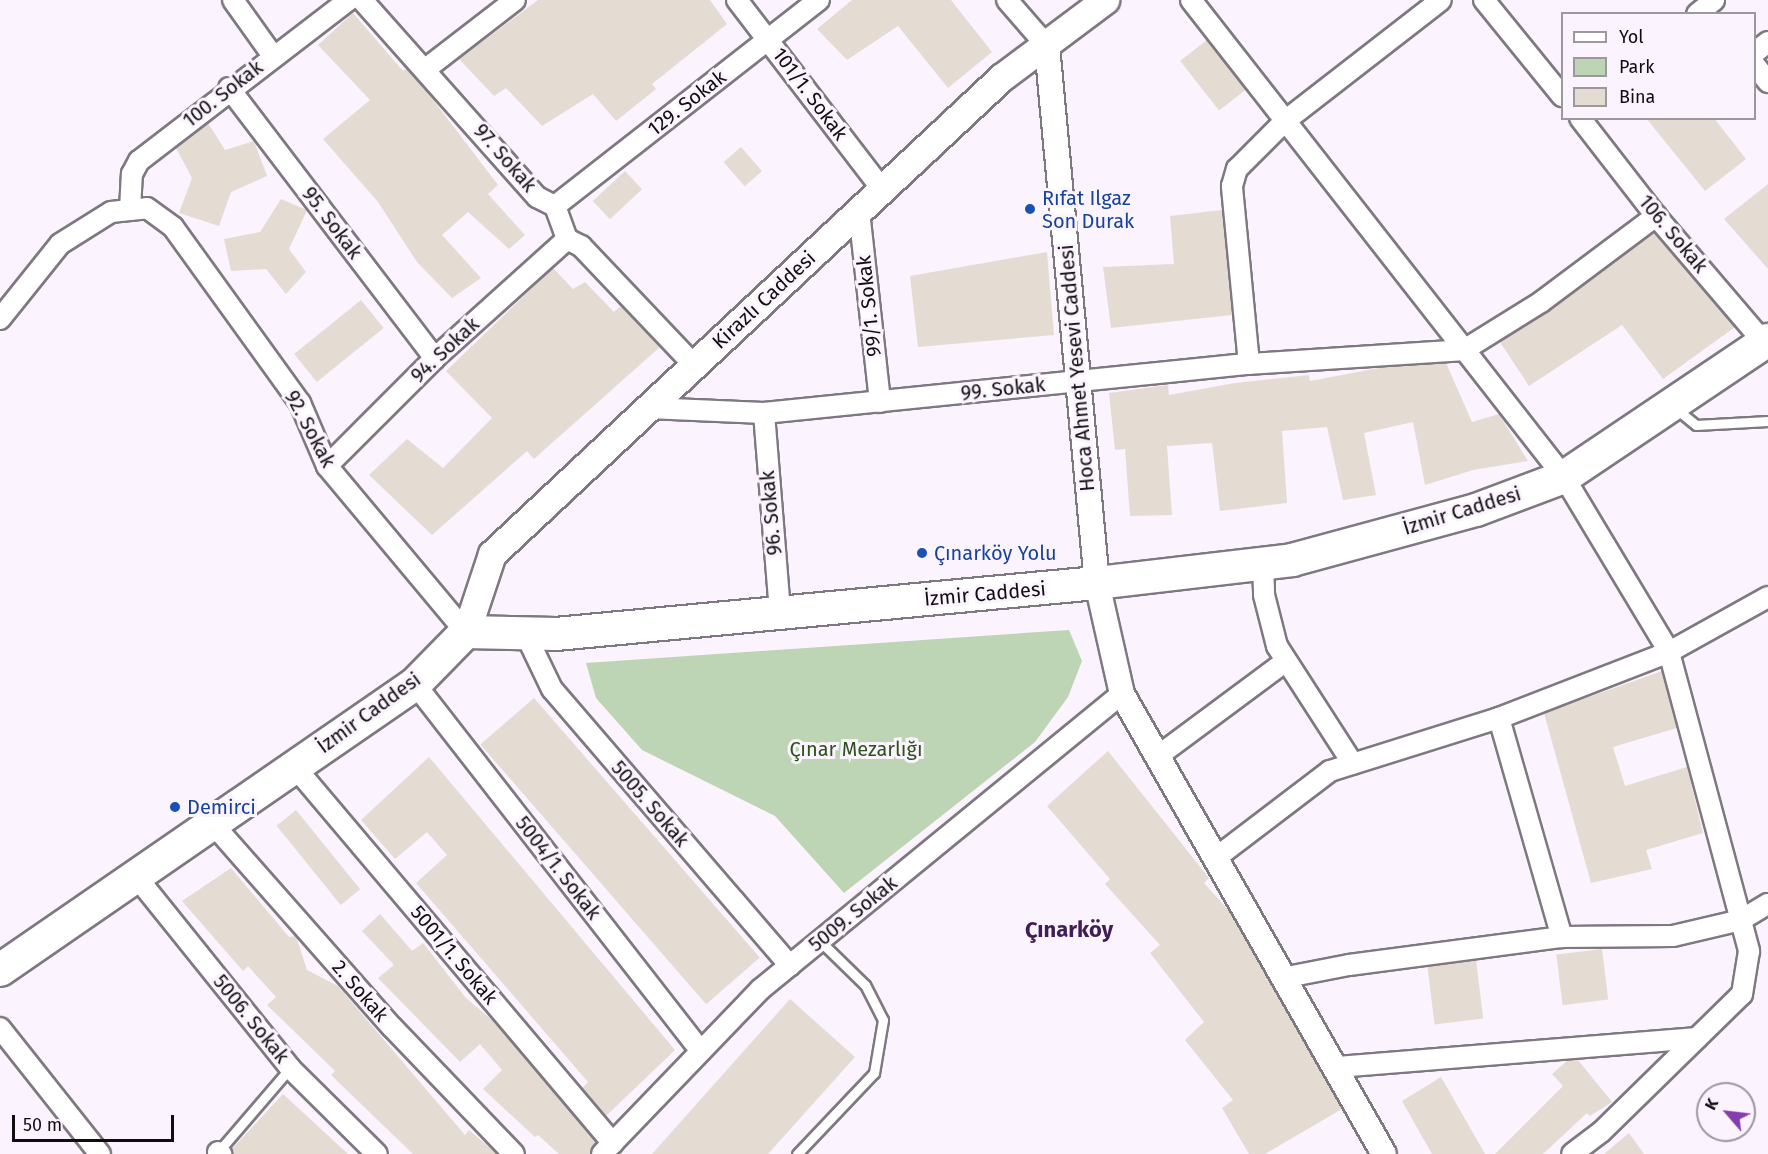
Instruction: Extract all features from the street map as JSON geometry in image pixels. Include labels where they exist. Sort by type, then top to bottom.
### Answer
[{"type":"main road","name":"Kirazlı Caddesi","points":[[466,632],[492,554],[1002,77],[1047,46],[1105,0]]},
{"type":"main road","name":"İzmir Caddesi","points":[[0,970],[415,684],[466,632],[525,633],[780,613],[1097,583],[1292,560],[1476,510],[1564,477],[1767,343]]},
{"type":"street","points":[[233,0],[273,56]]},
{"type":"street","name":"100. Sokak","points":[[130,210],[132,174],[139,161],[229,88],[349,0]]},
{"type":"street","name":"97. Sokak","points":[[362,0],[427,68],[537,197],[555,206],[567,239]]},
{"type":"street","points":[[427,68],[515,0]]},
{"type":"street","name":"101/1. Sokak","points":[[737,0],[882,189]]},
{"type":"street","name":"129. Sokak","points":[[555,206],[819,0]]},
{"type":"street","points":[[1006,0],[1047,46]]},
{"type":"street","points":[[1191,0],[1564,477],[1669,652],[1749,951],[1742,994],[1572,1154]]},
{"type":"street","points":[[1249,364],[1232,186],[1237,169],[1285,121],[1441,0]]},
{"type":"street","points":[[1484,0],[1561,94]]},
{"type":"street","points":[[1756,52],[1768,42]]},
{"type":"street","name":"Hoca Ahmet Yesevi Caddesi","points":[[1047,46],[1097,583],[1122,694],[1287,977],[1384,1154]]},
{"type":"street","points":[[1756,65],[1768,82]]},
{"type":"street","name":"95. Sokak","points":[[229,88],[435,358]]},
{"type":"street","name":"106. Sokak","points":[[1582,120],[1656,216],[1767,343]]},
{"type":"street","name":"92. Sokak","points":[[130,210],[147,208],[173,227],[300,404],[327,466],[466,632]]},
{"type":"street","points":[[0,319],[60,244],[111,212],[130,210]]},
{"type":"street","name":"99/1. Sokak","points":[[859,211],[880,402]]},
{"type":"street","points":[[1464,350],[1541,302],[1656,216]]},
{"type":"street","points":[[567,239],[581,246],[694,365]]},
{"type":"street","name":"94. Sokak","points":[[327,466],[435,358],[567,239]]},
{"type":"street","name":"99. Sokak","points":[[648,408],[764,412],[1249,364],[1464,350]]},
{"type":"street","name":"96. Sokak","points":[[764,412],[780,613]]},
{"type":"street","points":[[1263,563],[1264,595],[1286,661],[1353,764]]},
{"type":"street","points":[[1217,857],[1330,771],[1499,718],[1669,652],[1768,597]]},
{"type":"street","name":"5005. Sokak","points":[[525,633],[552,690],[789,966]]},
{"type":"street","points":[[1158,756],[1286,661]]},
{"type":"street","name":"5004/1. Sokak","points":[[415,684],[701,1052]]},
{"type":"street","name":"5009. Sokak","points":[[608,1148],[789,966],[1122,694]]},
{"type":"street","points":[[1499,718],[1562,937]]},
{"type":"street","name":"5001/1. Sokak","points":[[294,766],[608,1148]]},
{"type":"street","name":"2. Sokak","points":[[212,823],[392,1027],[514,1154]]},
{"type":"street","name":"5006. Sokak","points":[[135,875],[291,1068],[377,1154]]},
{"type":"street","points":[[1287,977],[1562,937],[1673,936],[1741,920],[1768,904]]},
{"type":"street","points":[[0,1028],[100,1154]]},
{"type":"street","points":[[1338,1067],[1697,1038]]},
{"type":"lane","points":[[1671,405],[1696,425],[1768,420]]},
{"type":"lane","points":[[797,1154],[874,1072],[883,1020],[865,985],[820,941]]},
{"type":"lane","points":[[218,1153],[291,1068]]},
{"type":"green space","name":"Çınar Mezarlığı","points":[[1069,630],[1082,661],[1068,697],[1035,742],[844,893],[775,816],[642,750],[596,698],[586,663]]},
{"type":"building","points":[[538,0],[710,0],[727,24],[652,84],[656,89],[616,121],[593,94],[542,126],[506,88],[494,96],[459,59]]},
{"type":"building","points":[[852,0],[951,0],[992,52],[948,88],[898,26],[847,60],[817,29]]},
{"type":"building","points":[[353,13],[403,71],[407,68],[424,88],[498,185],[488,194],[525,235],[509,249],[468,212],[442,235],[481,278],[452,298],[417,262],[378,202],[323,139],[370,100],[318,45]]},
{"type":"building","points":[[1207,40],[1246,90],[1219,111],[1180,61]]},
{"type":"building","points":[[1648,120],[1716,120],[1746,159],[1705,191]]},
{"type":"building","points":[[208,123],[225,150],[254,141],[267,176],[231,192],[219,226],[179,213],[192,178],[176,148]]},
{"type":"building","points":[[741,147],[762,171],[745,186],[724,162]]},
{"type":"building","points":[[625,171],[642,189],[610,219],[593,201]]},
{"type":"building","points":[[1768,184],[1768,269],[1724,219]]},
{"type":"building","points":[[281,199],[307,210],[289,249],[306,272],[286,294],[266,269],[231,271],[224,239],[260,232]]},
{"type":"building","points":[[1222,210],[1232,315],[1111,328],[1103,267],[1174,264],[1170,216]]},
{"type":"building","points":[[1655,233],[1735,327],[1663,379],[1622,325],[1529,386],[1500,342]]},
{"type":"building","points":[[1047,252],[1054,335],[918,347],[910,276]]},
{"type":"building","points":[[553,268],[573,289],[585,282],[614,312],[621,306],[660,347],[534,459],[527,451],[432,535],[369,475],[407,439],[443,468],[492,418],[446,371]]},
{"type":"building","points":[[361,300],[384,328],[317,382],[294,354]]},
{"type":"building","points":[[1446,363],[1472,422],[1499,414],[1528,461],[1473,470],[1425,485],[1413,422],[1364,433],[1376,495],[1343,500],[1327,427],[1282,431],[1287,503],[1220,511],[1212,443],[1167,446],[1172,515],[1130,516],[1125,449],[1115,450],[1109,393],[1168,385],[1169,395],[1235,383],[1309,375],[1310,381],[1379,368]]},
{"type":"building","points":[[1662,671],[1677,728],[1613,747],[1625,786],[1687,767],[1703,833],[1646,850],[1652,869],[1591,883],[1544,713]]},
{"type":"building","points":[[534,698],[760,958],[706,1004],[480,745]]},
{"type":"building","points":[[1108,751],[1209,878],[1204,883],[1231,913],[1342,1109],[1265,1154],[1249,1154],[1222,1108],[1233,1100],[1185,1040],[1204,1022],[1150,953],[1160,945],[1105,884],[1110,879],[1047,806]]},
{"type":"building","points":[[429,757],[675,1050],[606,1116],[582,1088],[588,1082],[416,883],[447,855],[427,832],[395,859],[361,820]]},
{"type":"building","points":[[296,810],[360,889],[341,905],[277,826]]},
{"type":"building","points":[[231,868],[289,937],[296,936],[307,970],[338,986],[465,1135],[469,1130],[497,1154],[413,1154],[331,1075],[335,1071],[267,1005],[276,997],[248,966],[243,971],[182,901]]},
{"type":"building","points":[[380,914],[412,951],[423,943],[466,998],[499,1026],[597,1142],[590,1154],[559,1154],[538,1135],[535,1137],[483,1089],[502,1070],[480,1044],[460,1062],[378,978],[394,965],[362,931]]},
{"type":"building","points":[[1602,949],[1608,1000],[1563,1005],[1556,955]]},
{"type":"building","points":[[1476,960],[1483,1019],[1435,1025],[1427,966]]},
{"type":"building","points":[[790,999],[855,1057],[768,1154],[652,1154]]},
{"type":"building","points":[[1568,1060],[1578,1060],[1612,1102],[1590,1116],[1587,1113],[1543,1154],[1495,1154],[1563,1086],[1552,1074]]},
{"type":"building","points":[[1441,1077],[1485,1154],[1432,1154],[1402,1101]]},
{"type":"building","points":[[283,1094],[348,1154],[233,1154],[232,1149]]},
{"type":"building","points":[[1629,1133],[1644,1154],[1604,1154]]},
{"type":"place","name":"Rıfat Ilgaz Son Durak","points":[[1030,209]]},
{"type":"place","name":"Çınarköy Yolu","points":[[922,553]]},
{"type":"place","name":"Demirci","points":[[175,807]]},
{"type":"district","name":"Çınarköy","points":[[1069,930]]}]
